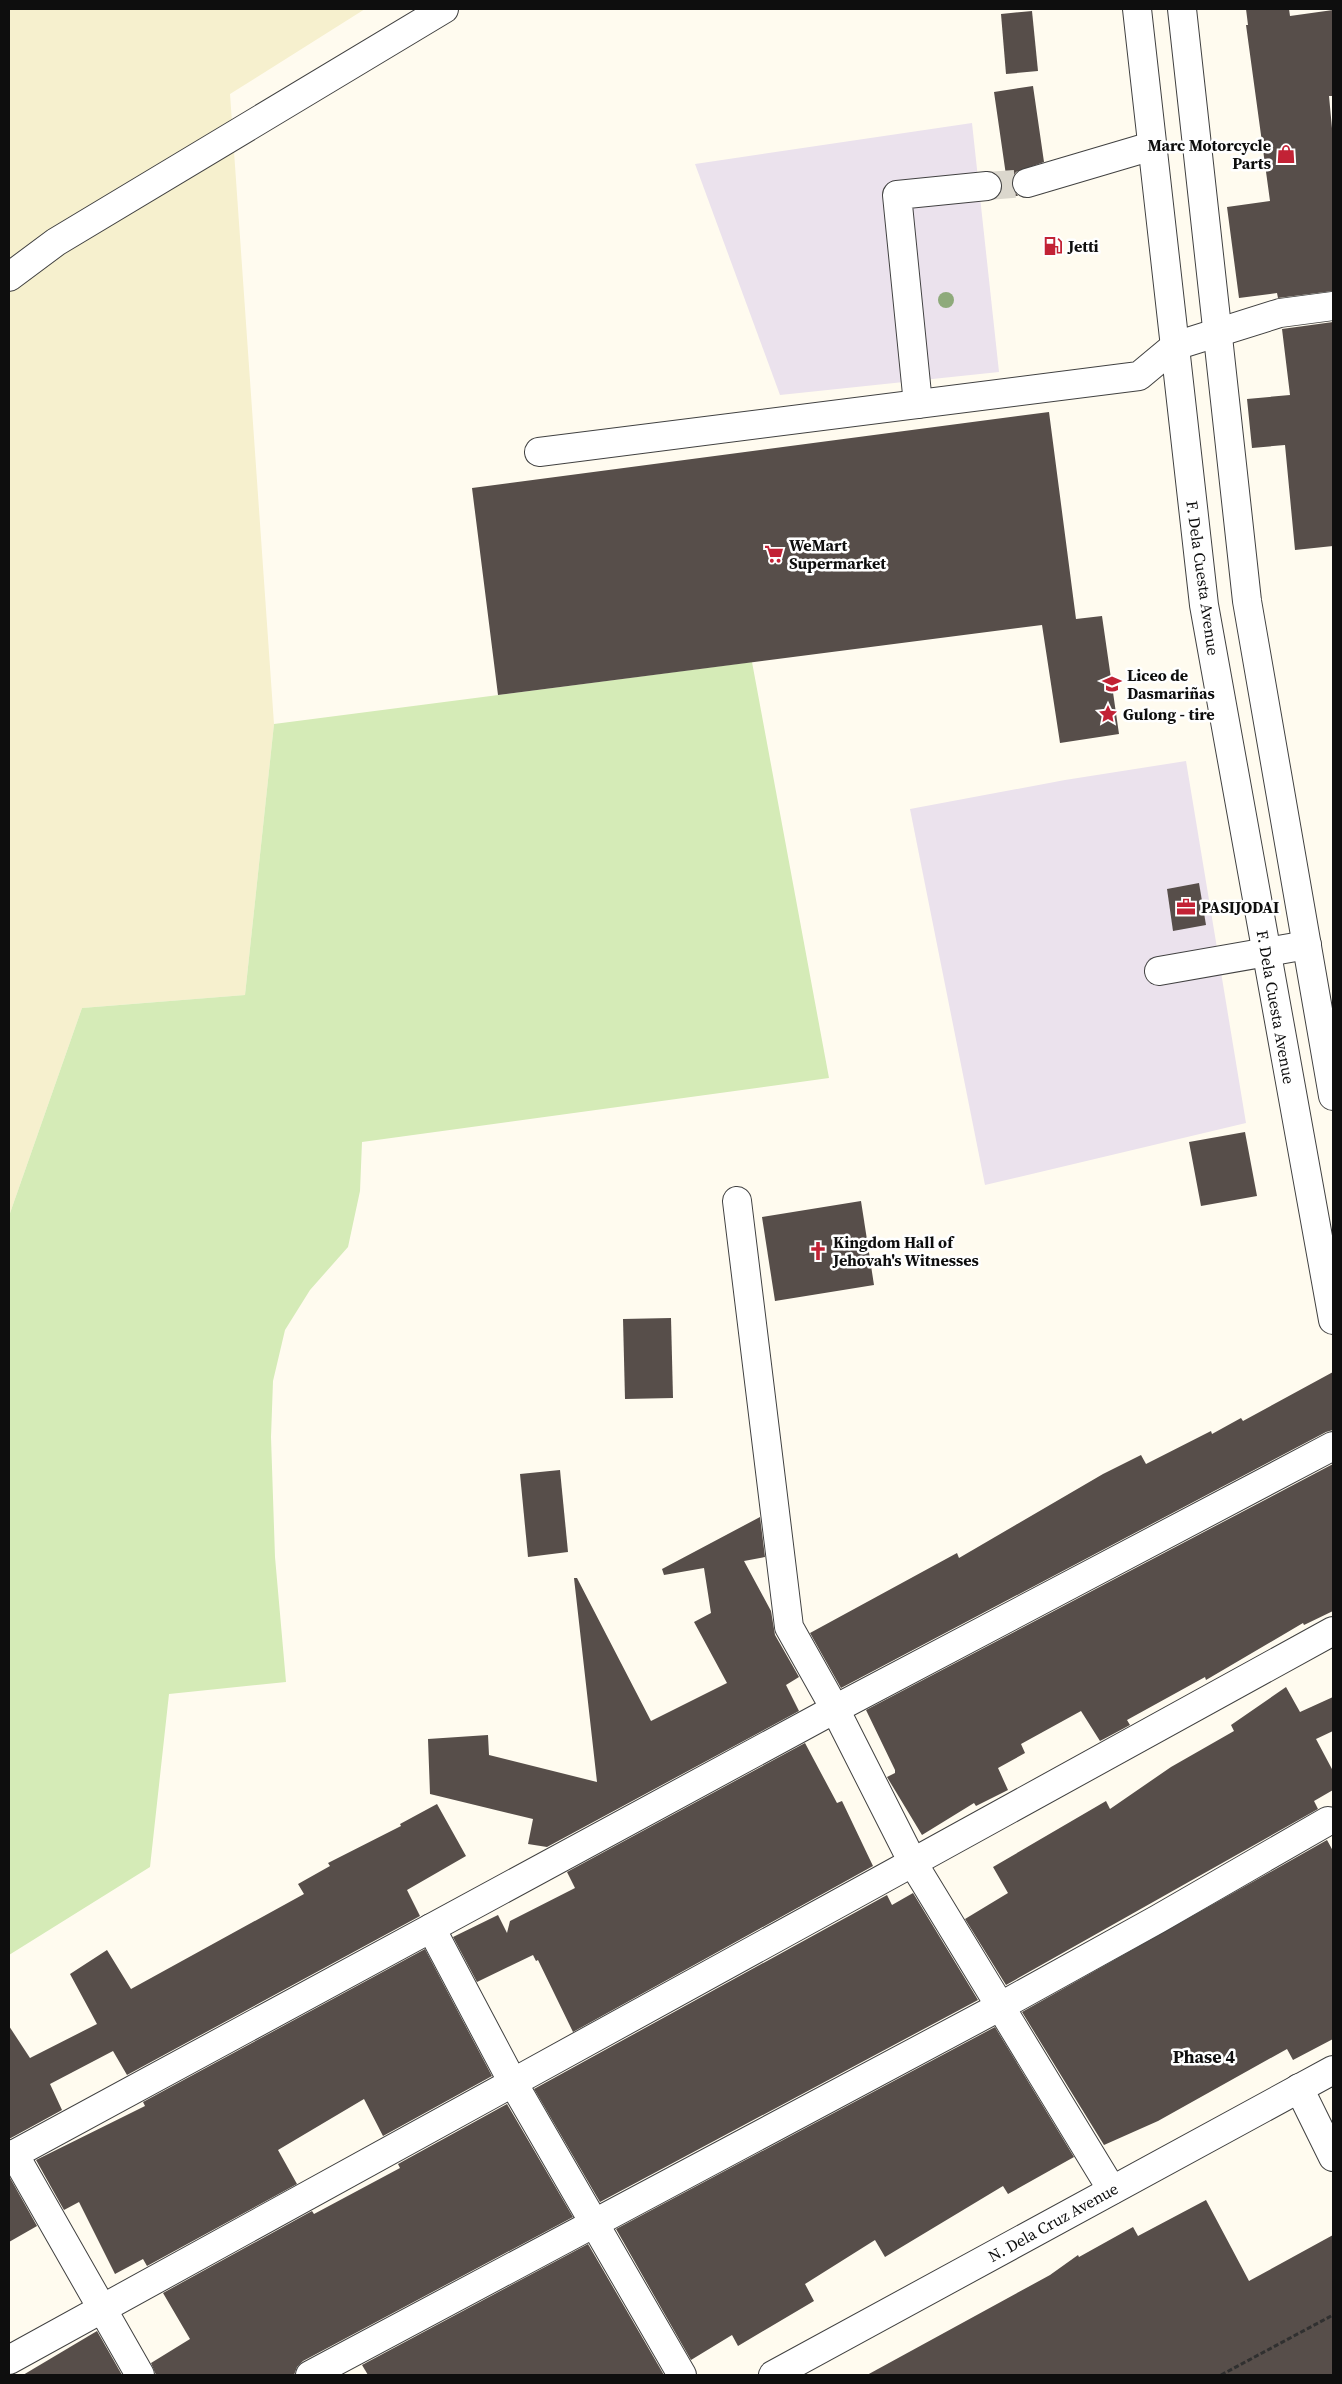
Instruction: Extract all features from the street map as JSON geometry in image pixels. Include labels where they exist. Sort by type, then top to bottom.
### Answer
[{"type":"street","points":[[9,277],[56,242],[444,9]]},
{"type":"street","name":"F. Dela Cuesta Avenue","points":[[1137,9],[1204,605],[1333,1320]]},
{"type":"street","points":[[1182,9],[1247,601],[1333,1096]]},
{"type":"street","points":[[1027,184],[1152,146]]},
{"type":"street","points":[[918,404],[897,195],[987,186]]},
{"type":"street","points":[[538,452],[1139,376],[1175,346],[1280,314],[1333,306]]},
{"type":"street","points":[[1159,971],[1307,945]]},
{"type":"street","points":[[736,1201],[788,1627],[835,1709],[913,1863],[1112,2190]]},
{"type":"street","points":[[140,2375],[11,2155],[835,1709],[1333,1446]]},
{"type":"street","points":[[9,2360],[1333,1630]]},
{"type":"street","points":[[310,2375],[1001,2006],[1176,1910],[1328,1821]]},
{"type":"street","points":[[431,1928],[512,2081],[682,2375]]},
{"type":"street","name":"N. Dela Cruz Avenue","points":[[790,2371],[1112,2190],[1333,2070]]},
{"type":"street","points":[[1299,2088],[1333,2157]]},
{"type":"path","points":[[1221,2375],[1333,2315]]},
{"type":"shaded area","points":[[9,9],[365,9],[230,94],[274,724],[245,995],[82,1008],[9,1216]]},
{"type":"shaded area","points":[[972,123],[999,372],[780,395],[695,164]]},
{"type":"shaded area","points":[[1186,761],[1246,1123],[985,1185],[910,809],[1065,780]]},
{"type":"green space","points":[[752,662],[829,1078],[362,1142],[360,1191],[348,1247],[310,1290],[285,1330],[273,1381],[271,1437],[275,1557],[286,1682],[169,1694],[150,1867],[9,1955],[9,1216],[82,1008],[245,995],[274,724]]},
{"type":"building","points":[[1246,9],[1289,9],[1290,16],[1333,10],[1333,96],[1329,96],[1333,139],[1333,291],[1278,298],[1277,293],[1239,298],[1227,207],[1270,201],[1246,25],[1248,25]]},
{"type":"building","points":[[1032,11],[1038,71],[1006,74],[1001,14]]},
{"type":"building","points":[[1033,86],[1044,162],[1016,172],[1012,179],[1012,187],[1018,196],[1009,196],[994,92]]},
{"type":"building","points":[[1333,322],[1333,546],[1295,550],[1285,445],[1252,448],[1247,399],[1290,395],[1282,329]]},
{"type":"building","name":"WeMart Supermarket","points":[[1049,412],[1076,619],[1102,616],[1119,734],[1060,743],[1042,625],[498,695],[472,488]]},
{"type":"building","name":"PASIJODAI","points":[[1199,883],[1206,925],[1173,931],[1167,889]]},
{"type":"building","points":[[1245,1132],[1257,1196],[1201,1206],[1189,1142]]},
{"type":"building","name":"Kingdom Hall of Jehovah's Witnesses","points":[[861,1201],[874,1285],[775,1301],[762,1217]]},
{"type":"building","points":[[671,1318],[673,1398],[625,1399],[623,1319]]},
{"type":"building","points":[[1333,1372],[1333,1430],[841,1688],[810,1633],[957,1553],[959,1558],[1103,1474],[1141,1455],[1146,1464],[1211,1431],[1212,1434],[1241,1418],[1243,1421]]},
{"type":"building","points":[[1333,1464],[1333,1611],[1304,1625],[1303,1623],[1206,1680],[1205,1677],[1127,1720],[1130,1725],[1100,1741],[1081,1711],[1021,1744],[1025,1753],[998,1768],[1008,1790],[976,1806],[974,1803],[922,1835],[887,1777],[895,1773],[895,1770],[866,1710]]},
{"type":"building","points":[[560,1470],[568,1552],[528,1557],[520,1474]]},
{"type":"building","points":[[760,1517],[765,1557],[744,1561],[771,1611],[775,1635],[799,1677],[786,1685],[799,1711],[547,1847],[528,1844],[533,1819],[430,1794],[428,1739],[488,1735],[489,1755],[597,1782],[574,1578],[577,1578],[651,1721],[727,1683],[694,1622],[711,1613],[704,1568],[664,1575],[662,1569]]},
{"type":"building","points":[[1286,1687],[1300,1712],[1333,1697],[1333,1731],[1316,1739],[1333,1771],[1333,1790],[1314,1801],[1318,1809],[1006,1985],[965,1919],[1008,1893],[993,1867],[1106,1801],[1110,1809],[1171,1767],[1234,1731],[1231,1725]]},
{"type":"building","points":[[805,1743],[837,1803],[842,1801],[873,1866],[573,2032],[538,1960],[536,1961],[533,1955],[477,1982],[453,1937],[498,1915],[507,1933],[510,1921],[575,1888],[567,1872]]},
{"type":"building","points":[[437,1804],[466,1856],[407,1890],[420,1916],[127,2075],[113,2051],[50,2084],[62,2110],[9,2139],[9,2026],[30,2058],[97,2024],[70,1974],[107,1950],[131,1989],[304,1894],[298,1884],[330,1866],[328,1863],[401,1826],[400,1824]]},
{"type":"building","points":[[1327,1840],[1333,1851],[1333,2039],[1293,2060],[1287,2049],[1158,2121],[1104,2145],[1022,2012]]},
{"type":"building","points":[[913,1893],[978,2000],[600,2202],[534,2089],[887,1895],[892,1905]]},
{"type":"building","points":[[425,1949],[492,2076],[383,2136],[364,2099],[278,2150],[297,2184],[147,2266],[143,2259],[115,2274],[79,2202],[64,2210],[36,2160],[145,2106],[143,2102]]},
{"type":"building","points":[[995,2027],[1074,2157],[1008,2194],[1003,2186],[885,2257],[875,2240],[805,2284],[814,2301],[738,2346],[732,2335],[691,2360],[616,2229]]},
{"type":"building","points":[[507,2104],[573,2217],[303,2361],[297,2367],[294,2375],[156,2375],[151,2363],[190,2339],[163,2293],[312,2211],[314,2214],[400,2168],[398,2164]]},
{"type":"building","points":[[9,2176],[37,2226],[9,2242]]},
{"type":"building","points":[[1206,2200],[1249,2281],[1333,2235],[1333,2375],[867,2375],[1050,2275],[1078,2255],[1079,2257],[1133,2227],[1138,2236]]},
{"type":"building","points":[[588,2244],[664,2375],[368,2375],[362,2365]]},
{"type":"building","points":[[97,2331],[122,2375],[23,2375]]},
{"type":"tunnel","points":[[987,186],[1027,183]]},
{"type":"place","name":"Marc Motorcycle Parts","points":[[1286,154]]},
{"type":"place","name":"Jetti","points":[[1053,246]]},
{"type":"place","name":"WeMart Supermarket","points":[[774,554]]},
{"type":"place","name":"Liceo de Dasmariñas","points":[[1112,684]]},
{"type":"place","name":"Gulong - tire","points":[[1108,714]]},
{"type":"place","name":"PASIJODAI","points":[[1186,907]]},
{"type":"place","name":"Kingdom Hall of Jehovah's Witnesses","points":[[818,1251]]},
{"type":"district","name":"Phase 4","points":[[1204,2057]]}]
